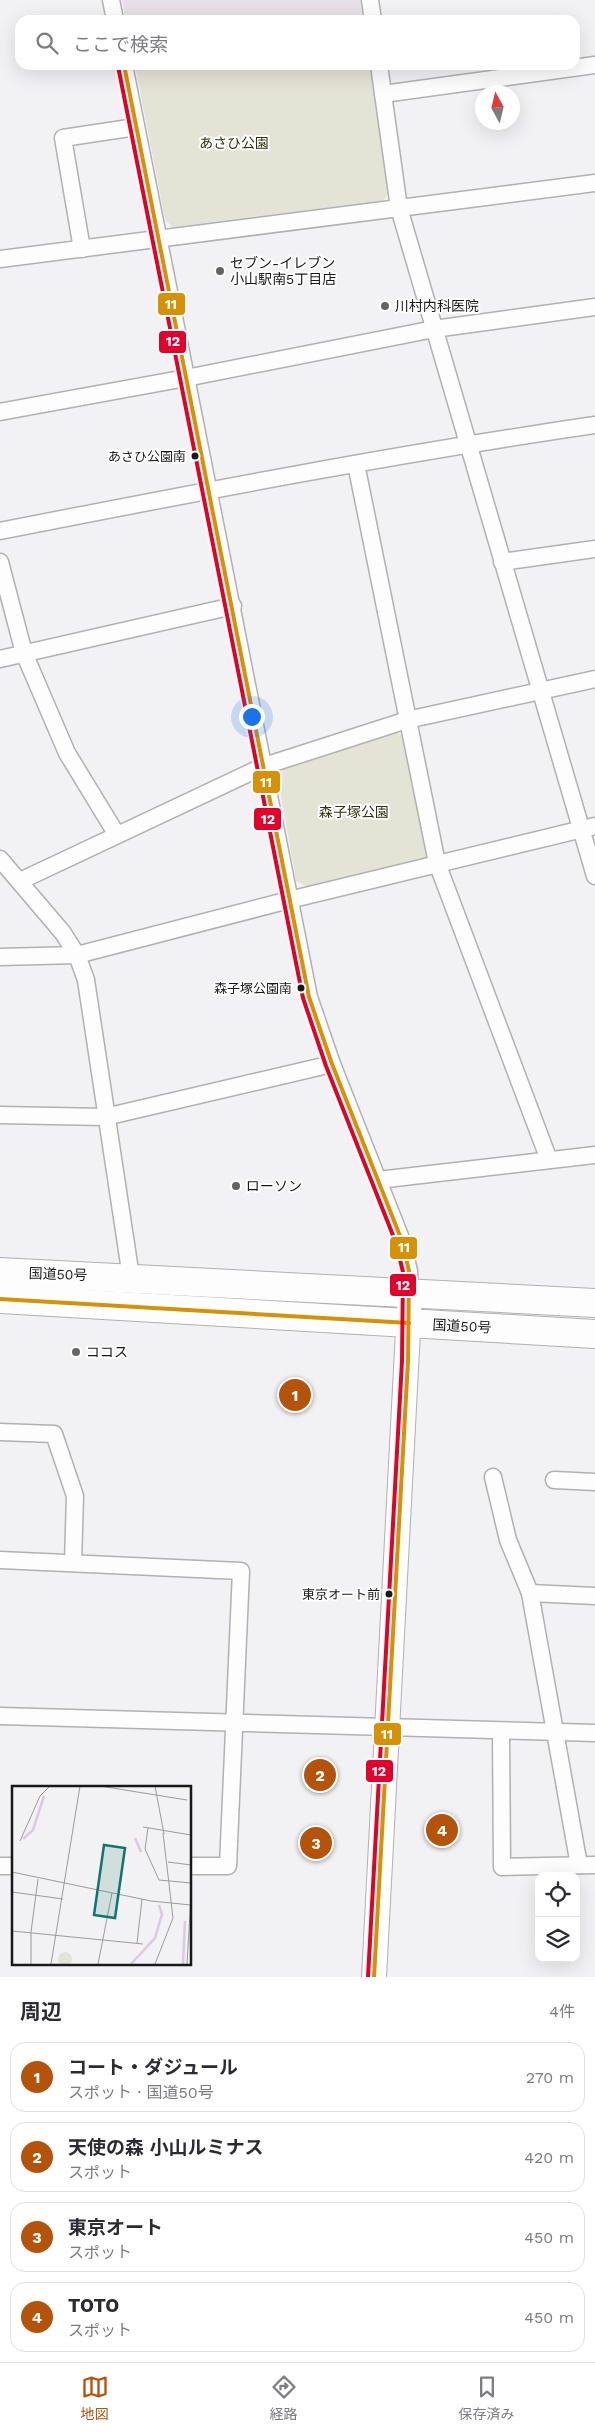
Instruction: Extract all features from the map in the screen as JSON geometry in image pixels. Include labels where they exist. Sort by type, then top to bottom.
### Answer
[{"type":"highway","name":"国道50号","points":[[0,1272],[131,1277],[595,1303]]},
{"type":"highway","name":"国道50号","points":[[0,1300],[595,1334]]},
{"type":"street","points":[[111,0],[114,15]]},
{"type":"street","points":[[370,0],[372,15]]},
{"type":"street","points":[[580,67],[595,65]]},
{"type":"street","points":[[125,70],[210,490],[309,997],[332,1064],[402,1241],[409,1271],[409,1324],[374,1977]]},
{"type":"street","points":[[380,70],[399,208],[502,562],[588,828],[595,876]]},
{"type":"street","points":[[384,94],[559,70]]},
{"type":"street","points":[[82,249],[63,138],[136,127]]},
{"type":"street","points":[[0,260],[595,183]]},
{"type":"street","points":[[0,412],[186,378],[434,329],[595,306]]},
{"type":"street","points":[[0,531],[210,490],[469,444],[595,425]]},
{"type":"street","points":[[356,464],[437,863],[549,1160]]},
{"type":"street","points":[[502,562],[595,549]]},
{"type":"street","points":[[0,562],[24,654],[67,753],[117,835]]},
{"type":"street","points":[[0,659],[233,606]]},
{"type":"street","points":[[20,881],[264,766],[407,720],[595,679]]},
{"type":"street","points":[[0,957],[78,955],[437,863],[588,828]]},
{"type":"street","points":[[0,859],[64,933],[78,955],[86,980],[105,1117],[131,1277]]},
{"type":"street","points":[[0,1115],[105,1117],[332,1064]]},
{"type":"street","points":[[378,1180],[595,1155]]},
{"type":"street","points":[[0,1432],[54,1434],[75,1496],[73,1563]]},
{"type":"street","points":[[493,1477],[508,1540],[530,1593],[554,1732],[587,1865],[502,1867],[501,1731]]},
{"type":"street","points":[[554,1480],[595,1482]]},
{"type":"street","points":[[0,1560],[241,1571],[228,1866],[191,1866]]},
{"type":"street","points":[[530,1593],[595,1596]]},
{"type":"street","points":[[0,1716],[595,1734]]},
{"type":"shaded area","points":[[122,0],[360,0],[362,15],[125,15]]},
{"type":"green space","name":"あさひ公園","points":[[136,70],[373,70],[389,192],[382,202],[174,229],[165,219]]},
{"type":"green space","name":"森子塚公園","points":[[397,733],[403,736],[429,853],[425,859],[308,887],[296,881],[278,779],[284,768]]},
{"type":"transit line","name":"12","points":[[119,70],[303,998],[326,1066],[396,1243],[403,1272],[402,1361],[368,1977]]},
{"type":"transit line","name":"11","points":[[125,70],[309,997],[332,1064],[402,1241],[409,1271],[408,1361],[374,1977]]},
{"type":"transit line","name":"11","points":[[0,1299],[409,1323]]},
{"type":"place","name":"セブン-イレブン 小山駅南5丁目店","points":[[220,271]]},
{"type":"place","name":"川村内科医院","points":[[385,306]]},
{"type":"place","name":"あさひ公園南","points":[[195,456]]},
{"type":"place","name":"森子塚公園南","points":[[301,988]]},
{"type":"place","name":"ローソン","points":[[236,1186]]},
{"type":"place","name":"ココス","points":[[76,1352]]},
{"type":"place","name":"コート・ダジュール","points":[[295,1395]]},
{"type":"place","name":"東京オート前","points":[[389,1594]]},
{"type":"place","name":"天使の森 小山ルミナス","points":[[320,1775]]},
{"type":"place","name":"TOTO","points":[[442,1830]]},
{"type":"place","name":"東京オート","points":[[316,1843]]}]
